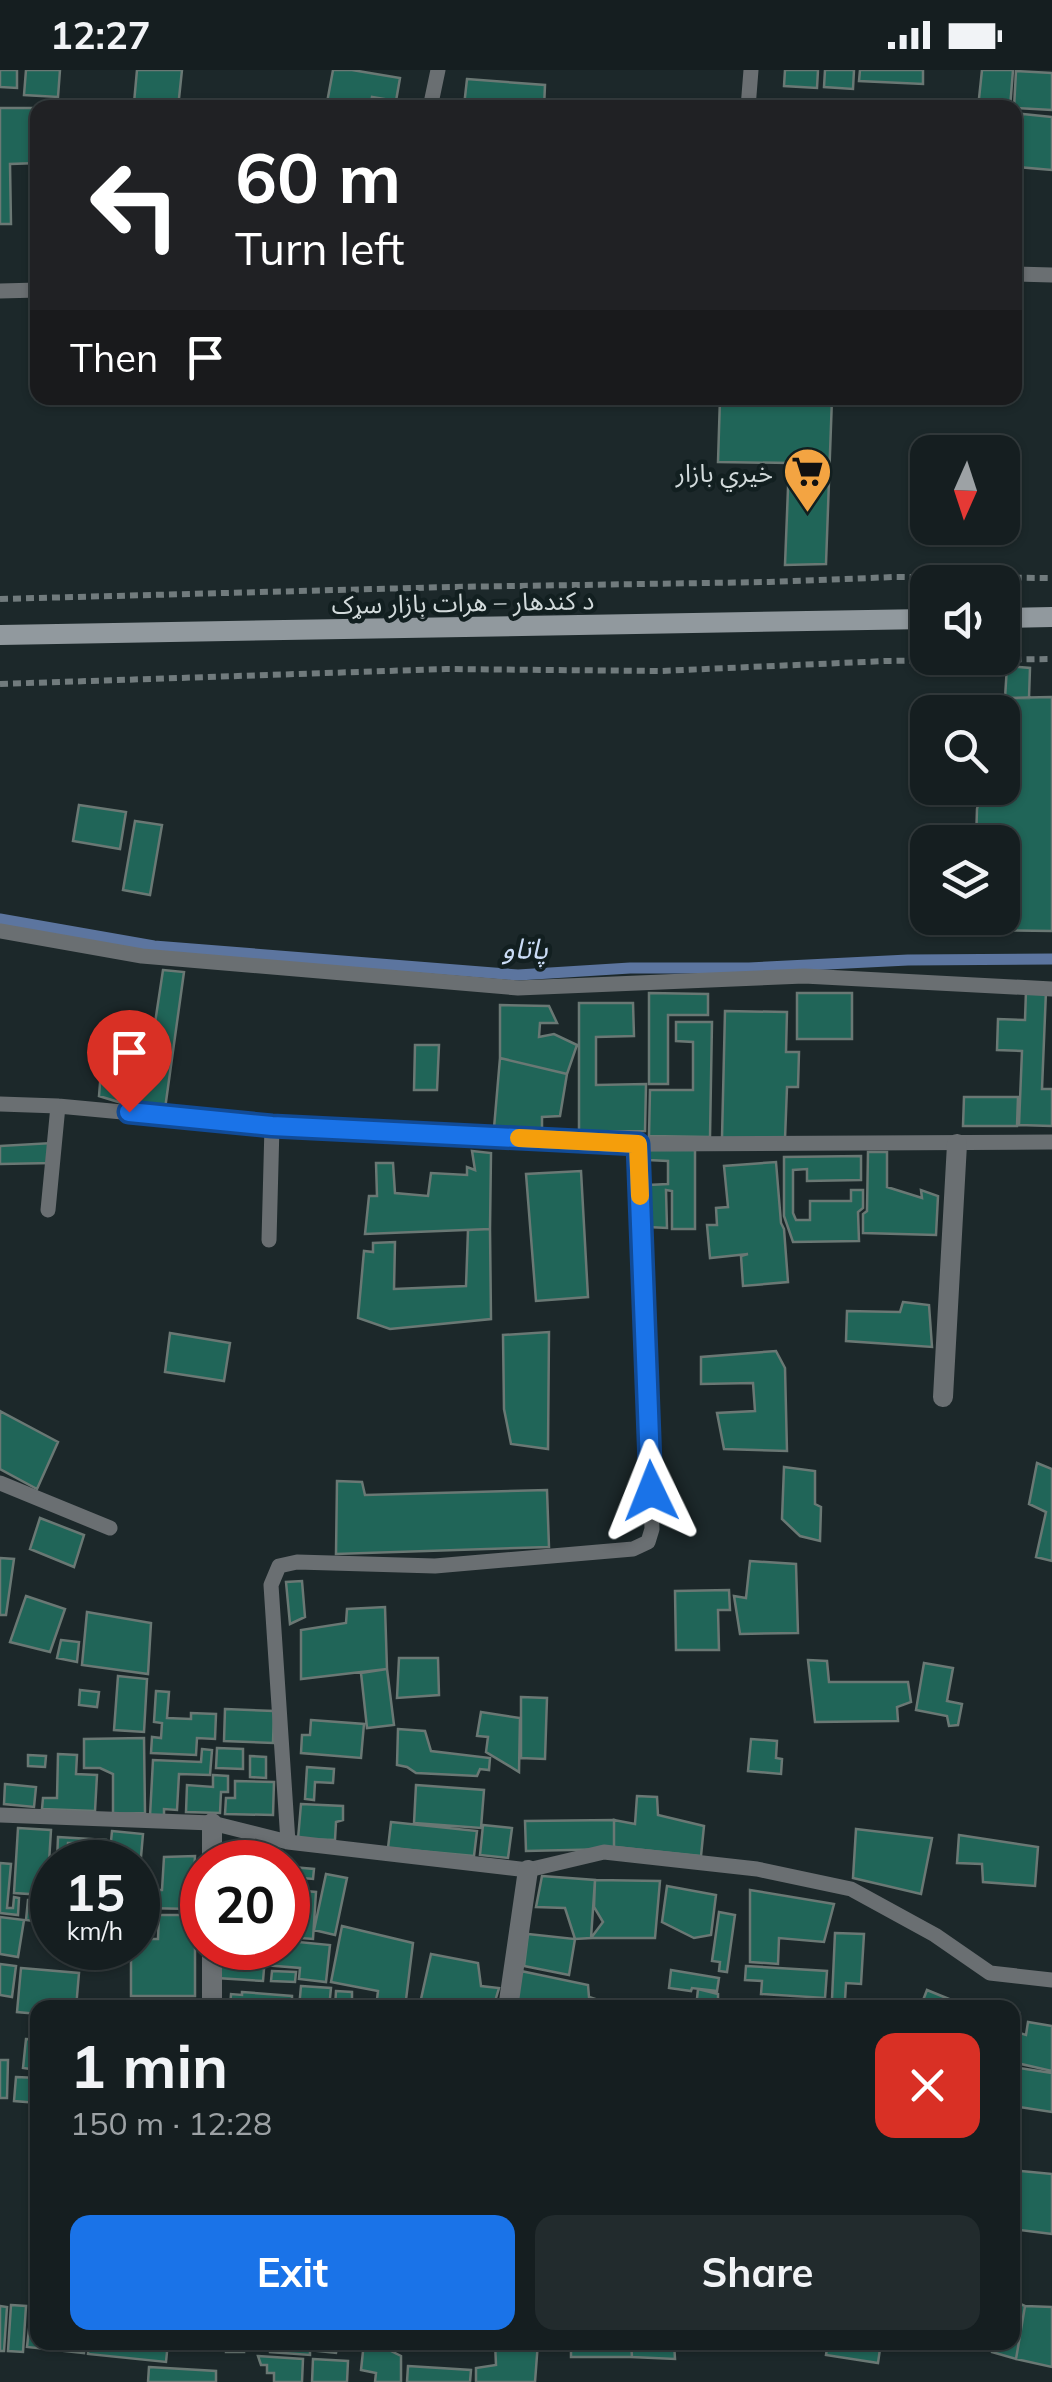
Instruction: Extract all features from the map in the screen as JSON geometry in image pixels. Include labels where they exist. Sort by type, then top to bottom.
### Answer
[{"type":"main road","points":[[1020,618],[1052,617]]},
{"type":"main road","name":"د کندهار – هرات بازار سړک","points":[[0,635],[910,619]]},
{"type":"street","points":[[944,1397],[957,1144]]},
{"type":"street","points":[[212,1823],[212,1840]]},
{"type":"street","points":[[509,2000],[528,1870]]},
{"type":"street","points":[[212,1970],[212,2000]]},
{"type":"lane","points":[[432,100],[438,70]]},
{"type":"lane","points":[[749,100],[751,70]]},
{"type":"lane","points":[[1022,274],[1052,276]]},
{"type":"lane","points":[[0,292],[30,290]]},
{"type":"lane","points":[[0,931],[142,956],[518,988],[804,976],[1052,989]]},
{"type":"lane","points":[[0,1104],[272,1126],[638,1144],[1052,1142]]},
{"type":"lane","points":[[48,1210],[58,1106]]},
{"type":"lane","points":[[269,1240],[272,1126]]},
{"type":"lane","points":[[288,1840],[271,1585],[279,1566],[296,1562],[435,1566],[633,1549],[648,1542],[652,1529],[638,1144]]},
{"type":"lane","points":[[0,1483],[110,1528]]},
{"type":"lane","points":[[0,1815],[212,1823],[280,1840]]},
{"type":"lane","points":[[310,1845],[528,1870],[604,1852],[757,1869],[851,1888],[935,1935],[990,1973],[1052,1980]]},
{"type":"path","points":[[0,599],[894,577],[1052,578]]},
{"type":"path","points":[[0,684],[446,669],[660,671],[1052,658]]},
{"type":"building","points":[[0,70],[17,70],[17,88],[0,87]]},
{"type":"building","points":[[26,70],[60,70],[58,97],[24,95]]},
{"type":"building","points":[[137,70],[182,70],[179,100],[134,100]]},
{"type":"building","points":[[333,70],[400,78],[396,100],[372,97],[327,100]]},
{"type":"building","points":[[785,70],[818,70],[817,88],[784,86]]},
{"type":"building","points":[[825,70],[854,70],[853,89],[824,87]]},
{"type":"building","points":[[860,70],[923,70],[923,84],[859,81]]},
{"type":"building","points":[[982,70],[1013,70],[1011,100],[979,100]]},
{"type":"building","points":[[1016,71],[1052,73],[1052,110],[1022,108],[1022,100],[1014,100]]},
{"type":"building","points":[[467,79],[545,85],[544,100],[465,100]]},
{"type":"building","points":[[0,108],[30,108],[30,163],[10,164],[11,224],[0,224]]},
{"type":"building","points":[[1023,114],[1052,117],[1052,170],[1022,167]]},
{"type":"building","name":"خیري بازار","points":[[720,405],[832,405],[826,564],[785,565],[789,463],[718,462]]},
{"type":"building","points":[[1020,667],[1030,668],[1029,698],[1005,695],[1006,675],[1020,675]]},
{"type":"building","points":[[1052,697],[1052,931],[1020,931],[1020,825],[977,825],[978,805],[1020,805],[1020,698]]},
{"type":"building","points":[[79,805],[126,812],[120,849],[73,841]]},
{"type":"building","points":[[135,821],[162,825],[150,895],[123,890]]},
{"type":"building","points":[[163,970],[184,972],[164,1116],[99,1096],[105,1022],[155,1023]]},
{"type":"building","points":[[1026,991],[1046,991],[1042,1089],[1052,1089],[1052,1126],[1019,1125],[1022,1051],[997,1050],[998,1019],[1025,1020]]},
{"type":"building","points":[[649,993],[708,994],[708,1015],[668,1015],[668,1084],[649,1084]]},
{"type":"building","points":[[797,993],[852,993],[852,1039],[797,1039]]},
{"type":"building","points":[[579,1003],[633,1003],[634,1036],[596,1037],[596,1085],[646,1084],[645,1131],[579,1132]]},
{"type":"building","points":[[500,1005],[549,1006],[557,1023],[540,1023],[539,1037],[554,1034],[577,1045],[567,1074],[500,1058]]},
{"type":"building","points":[[725,1011],[787,1012],[786,1052],[799,1052],[798,1087],[787,1087],[785,1139],[722,1138]]},
{"type":"building","points":[[676,1022],[712,1022],[710,1137],[649,1136],[650,1090],[693,1090],[693,1042],[676,1041]]},
{"type":"building","points":[[415,1045],[439,1045],[437,1090],[414,1090]]},
{"type":"building","points":[[500,1058],[567,1074],[560,1116],[542,1117],[542,1139],[494,1128]]},
{"type":"building","points":[[964,1097],[1018,1097],[1017,1126],[963,1126]]},
{"type":"building","points":[[52,1143],[52,1163],[0,1164],[0,1146]]},
{"type":"building","points":[[648,1150],[695,1150],[695,1229],[672,1229],[672,1191],[666,1190],[667,1228],[648,1227],[648,1185],[668,1184],[668,1161],[648,1160]]},
{"type":"building","points":[[472,1151],[491,1153],[490,1229],[365,1234],[369,1196],[377,1196],[376,1163],[393,1163],[395,1193],[428,1196],[431,1173],[467,1175],[467,1167],[475,1170]]},
{"type":"building","points":[[868,1152],[887,1152],[887,1187],[922,1198],[921,1190],[938,1196],[936,1235],[863,1233]]},
{"type":"building","points":[[861,1156],[861,1180],[807,1181],[807,1169],[793,1170],[796,1220],[810,1220],[810,1201],[851,1201],[851,1190],[863,1190],[863,1208],[858,1212],[859,1241],[793,1242],[784,1216],[784,1157]]},
{"type":"building","points":[[776,1162],[788,1282],[743,1286],[741,1256],[748,1254],[710,1258],[707,1225],[717,1225],[716,1208],[728,1207],[724,1166]]},
{"type":"building","points":[[581,1171],[588,1297],[536,1301],[526,1174]]},
{"type":"building","points":[[490,1229],[491,1319],[390,1329],[358,1318],[364,1251],[373,1252],[373,1243],[395,1242],[394,1289],[466,1286],[468,1230]]},
{"type":"building","points":[[903,1302],[929,1305],[932,1347],[846,1341],[847,1311],[900,1312]]},
{"type":"building","points":[[549,1332],[548,1449],[511,1444],[504,1409],[503,1335]]},
{"type":"building","points":[[170,1333],[230,1343],[224,1381],[165,1372]]},
{"type":"building","points":[[776,1351],[785,1368],[787,1451],[724,1449],[717,1413],[755,1411],[753,1383],[701,1384],[701,1357]]},
{"type":"building","points":[[0,1411],[58,1442],[37,1489],[0,1469]]},
{"type":"building","points":[[1037,1463],[1052,1469],[1052,1561],[1036,1557],[1046,1512],[1029,1504]]},
{"type":"building","points":[[784,1467],[815,1471],[815,1504],[821,1507],[820,1541],[800,1536],[782,1519]]},
{"type":"building","points":[[337,1481],[362,1482],[365,1495],[547,1490],[549,1547],[336,1554]]},
{"type":"building","points":[[40,1518],[84,1535],[74,1567],[30,1549]]},
{"type":"building","points":[[0,1558],[14,1559],[6,1615],[0,1615]]},
{"type":"building","points":[[750,1561],[796,1564],[798,1633],[740,1634],[734,1596],[746,1598]]},
{"type":"building","points":[[302,1581],[305,1617],[290,1624],[286,1582]]},
{"type":"building","points":[[729,1590],[730,1610],[718,1610],[719,1650],[676,1650],[675,1591]]},
{"type":"building","points":[[26,1596],[65,1609],[50,1652],[10,1642]]},
{"type":"building","points":[[385,1607],[387,1669],[301,1679],[301,1630],[346,1623],[347,1609]]},
{"type":"building","points":[[87,1612],[151,1623],[148,1674],[82,1665]]},
{"type":"building","points":[[61,1640],[79,1642],[77,1662],[57,1658]]},
{"type":"building","points":[[399,1658],[438,1658],[439,1695],[397,1698]]},
{"type":"building","points":[[808,1660],[827,1661],[829,1682],[908,1682],[911,1702],[897,1707],[898,1721],[815,1722]]},
{"type":"building","points":[[924,1663],[953,1668],[947,1701],[962,1704],[958,1725],[949,1726],[947,1716],[916,1710]]},
{"type":"building","points":[[387,1669],[394,1725],[367,1728],[361,1673]]},
{"type":"building","points":[[118,1676],[147,1679],[144,1732],[114,1730]]},
{"type":"building","points":[[80,1690],[99,1692],[97,1707],[79,1705]]},
{"type":"building","points":[[156,1691],[169,1692],[167,1718],[191,1719],[191,1713],[216,1714],[215,1739],[197,1738],[196,1755],[151,1753],[152,1737],[161,1738],[162,1723],[154,1722]]},
{"type":"building","points":[[521,1697],[547,1698],[545,1759],[521,1758]]},
{"type":"building","points":[[225,1709],[274,1711],[273,1743],[224,1741]]},
{"type":"building","points":[[481,1712],[520,1718],[519,1772],[486,1752],[488,1737],[477,1736]]},
{"type":"building","points":[[311,1720],[364,1724],[361,1758],[301,1753],[302,1735],[310,1735]]},
{"type":"building","points":[[398,1729],[425,1731],[431,1751],[490,1758],[489,1770],[480,1769],[477,1776],[416,1773],[397,1765]]},
{"type":"building","points":[[144,1738],[145,1813],[113,1814],[113,1774],[100,1768],[84,1768],[84,1739]]},
{"type":"building","points":[[751,1739],[777,1741],[776,1758],[782,1759],[781,1774],[748,1771]]},
{"type":"building","points":[[217,1748],[243,1749],[243,1769],[216,1768]]},
{"type":"building","points":[[202,1749],[212,1750],[210,1775],[179,1774],[177,1810],[164,1809],[164,1817],[150,1816],[153,1760],[201,1762]]},
{"type":"building","points":[[58,1754],[77,1755],[76,1774],[97,1775],[95,1811],[42,1809],[43,1798],[57,1798]]},
{"type":"building","points":[[28,1755],[46,1756],[45,1767],[28,1766]]},
{"type":"building","points":[[250,1756],[266,1757],[266,1778],[250,1777]]},
{"type":"building","points":[[307,1767],[334,1769],[333,1783],[315,1782],[314,1800],[305,1799]]},
{"type":"building","points":[[213,1775],[228,1776],[228,1792],[221,1792],[220,1813],[186,1812],[187,1785],[213,1787]]},
{"type":"building","points":[[235,1781],[274,1782],[273,1815],[225,1814],[226,1798],[235,1798]]},
{"type":"building","points":[[5,1784],[36,1787],[34,1807],[4,1804]]},
{"type":"building","points":[[416,1785],[484,1790],[481,1828],[414,1823]]},
{"type":"building","points":[[637,1796],[657,1797],[658,1815],[704,1826],[701,1856],[614,1847],[614,1820],[635,1824]]},
{"type":"building","points":[[301,1804],[343,1806],[343,1820],[336,1822],[335,1840],[298,1839]]},
{"type":"building","points":[[614,1820],[614,1849],[526,1851],[525,1821]]},
{"type":"building","points":[[391,1822],[477,1831],[474,1856],[388,1848]]},
{"type":"building","points":[[483,1825],[512,1828],[508,1858],[480,1855]]},
{"type":"building","points":[[18,1828],[51,1830],[50,1840],[30,1840],[30,1894],[14,1893]]},
{"type":"building","points":[[856,1829],[932,1838],[921,1894],[853,1878]]},
{"type":"building","points":[[112,1831],[143,1834],[142,1840],[111,1840]]},
{"type":"building","points":[[959,1835],[1038,1847],[1035,1886],[983,1882],[982,1864],[957,1863]]},
{"type":"building","points":[[58,1837],[106,1840],[58,1840]]},
{"type":"building","points":[[180,1856],[180,1909],[160,1908],[164,1857]]},
{"type":"building","points":[[0,1863],[11,1864],[7,1908],[13,1908],[14,1897],[19,1898],[18,1915],[0,1913]]},
{"type":"building","points":[[326,1874],[347,1878],[335,1935],[314,1930]]},
{"type":"building","points":[[542,1876],[595,1880],[591,1938],[575,1939],[565,1908],[536,1907]]},
{"type":"building","points":[[595,1880],[660,1881],[655,1938],[591,1938],[603,1922],[594,1907]]},
{"type":"building","points":[[667,1886],[716,1895],[711,1935],[694,1938],[662,1922]]},
{"type":"building","points":[[750,1890],[834,1904],[824,1942],[779,1938],[778,1964],[750,1962]]},
{"type":"building","points":[[310,1891],[316,1892],[313,1939],[310,1939]]},
{"type":"building","points":[[719,1912],[735,1915],[727,1972],[719,1971],[720,1962],[712,1961]]},
{"type":"building","points":[[160,1915],[180,1915],[180,1970],[195,1970],[195,1996],[131,1996],[131,1970],[160,1970]]},
{"type":"building","points":[[0,1917],[24,1920],[18,1957],[0,1954]]},
{"type":"building","points":[[342,1926],[413,1943],[406,2000],[377,2000],[378,1991],[331,1982]]},
{"type":"building","points":[[835,1933],[864,1934],[861,1984],[846,1983],[845,2000],[832,1999]]},
{"type":"building","points":[[528,1934],[575,1939],[569,1975],[524,1966]]},
{"type":"building","points":[[310,1943],[330,1945],[326,1982],[299,1979],[300,1970],[310,1970]]},
{"type":"building","points":[[431,1954],[478,1963],[481,1986],[499,1988],[495,2000],[421,2000]]},
{"type":"building","points":[[0,1964],[16,1966],[12,1997],[0,1995]]},
{"type":"building","points":[[746,1966],[827,1971],[825,1998],[761,1994],[762,1981],[745,1980]]},
{"type":"building","points":[[21,1968],[79,1973],[77,2000],[30,2000],[30,2013],[17,2012]]},
{"type":"building","points":[[218,1970],[264,1970],[263,1981],[217,1978]]},
{"type":"building","points":[[671,1970],[719,1978],[717,1991],[669,1988]]},
{"type":"building","points":[[272,1971],[296,1972],[295,1982],[271,1981]]},
{"type":"building","points":[[521,1971],[588,1985],[589,1997],[598,2000],[516,2000]]},
{"type":"building","points":[[301,1986],[331,1988],[330,2000],[300,2000]]},
{"type":"building","points":[[698,1989],[718,1994],[718,2000],[697,2000]]},
{"type":"building","points":[[927,1990],[951,2000],[923,2000]]},
{"type":"building","points":[[336,1991],[352,1992],[352,2000],[335,2000]]},
{"type":"building","points":[[231,1994],[292,1996],[292,2000],[231,2000]]},
{"type":"building","points":[[1028,2022],[1052,2026],[1052,2071],[1020,2064],[1020,2033],[1026,2035]]},
{"type":"building","points":[[26,2039],[30,2039],[30,2069],[23,2068]]},
{"type":"building","points":[[0,2060],[8,2060],[7,2098],[0,2098]]},
{"type":"building","points":[[1020,2068],[1052,2073],[1052,2112],[1020,2107]]},
{"type":"building","points":[[16,2077],[30,2078],[30,2102],[14,2101]]},
{"type":"building","points":[[1020,2171],[1052,2174],[1052,2234],[1020,2230]]},
{"type":"building","points":[[1020,2304],[1025,2306],[1020,2335]]},
{"type":"building","points":[[11,2305],[26,2306],[23,2352],[8,2351]]},
{"type":"building","points":[[0,2306],[7,2307],[4,2351],[0,2351]]},
{"type":"building","points":[[1025,2306],[1052,2307],[1052,2367],[1016,2359]]},
{"type":"building","points":[[88,2350],[167,2350],[166,2362],[88,2354]]},
{"type":"building","points":[[310,2350],[310,2355],[270,2352]]},
{"type":"building","points":[[363,2350],[389,2350],[401,2356],[401,2382],[375,2382],[376,2373],[361,2370]]},
{"type":"building","points":[[495,2350],[537,2350],[535,2382],[476,2382],[476,2368],[496,2365]]},
{"type":"building","points":[[571,2350],[632,2350],[632,2357],[571,2357]]},
{"type":"building","points":[[632,2350],[674,2350],[675,2359],[632,2357]]},
{"type":"building","points":[[827,2350],[880,2350],[878,2363],[826,2355]]},
{"type":"building","points":[[992,2350],[1018,2350],[1016,2359]]},
{"type":"building","points":[[258,2356],[303,2359],[302,2382],[274,2382],[274,2373],[267,2373],[267,2365],[261,2365]]},
{"type":"building","points":[[313,2359],[348,2361],[347,2382],[312,2382]]},
{"type":"building","points":[[408,2366],[471,2370],[470,2382],[407,2382]]},
{"type":"building","points":[[149,2367],[216,2371],[216,2382],[148,2382]]},
{"type":"waterway","name":"پاتاو","points":[[0,919],[154,946],[518,975],[630,968],[1052,959]]},
{"type":"slow traffic","points":[[519,1138],[638,1144],[640,1196]]},
{"type":"place","name":"خیري بازار","points":[[808,514]]},
{"type":"route","points":[[129,1112],[272,1126],[638,1144],[651,1491]]}]
